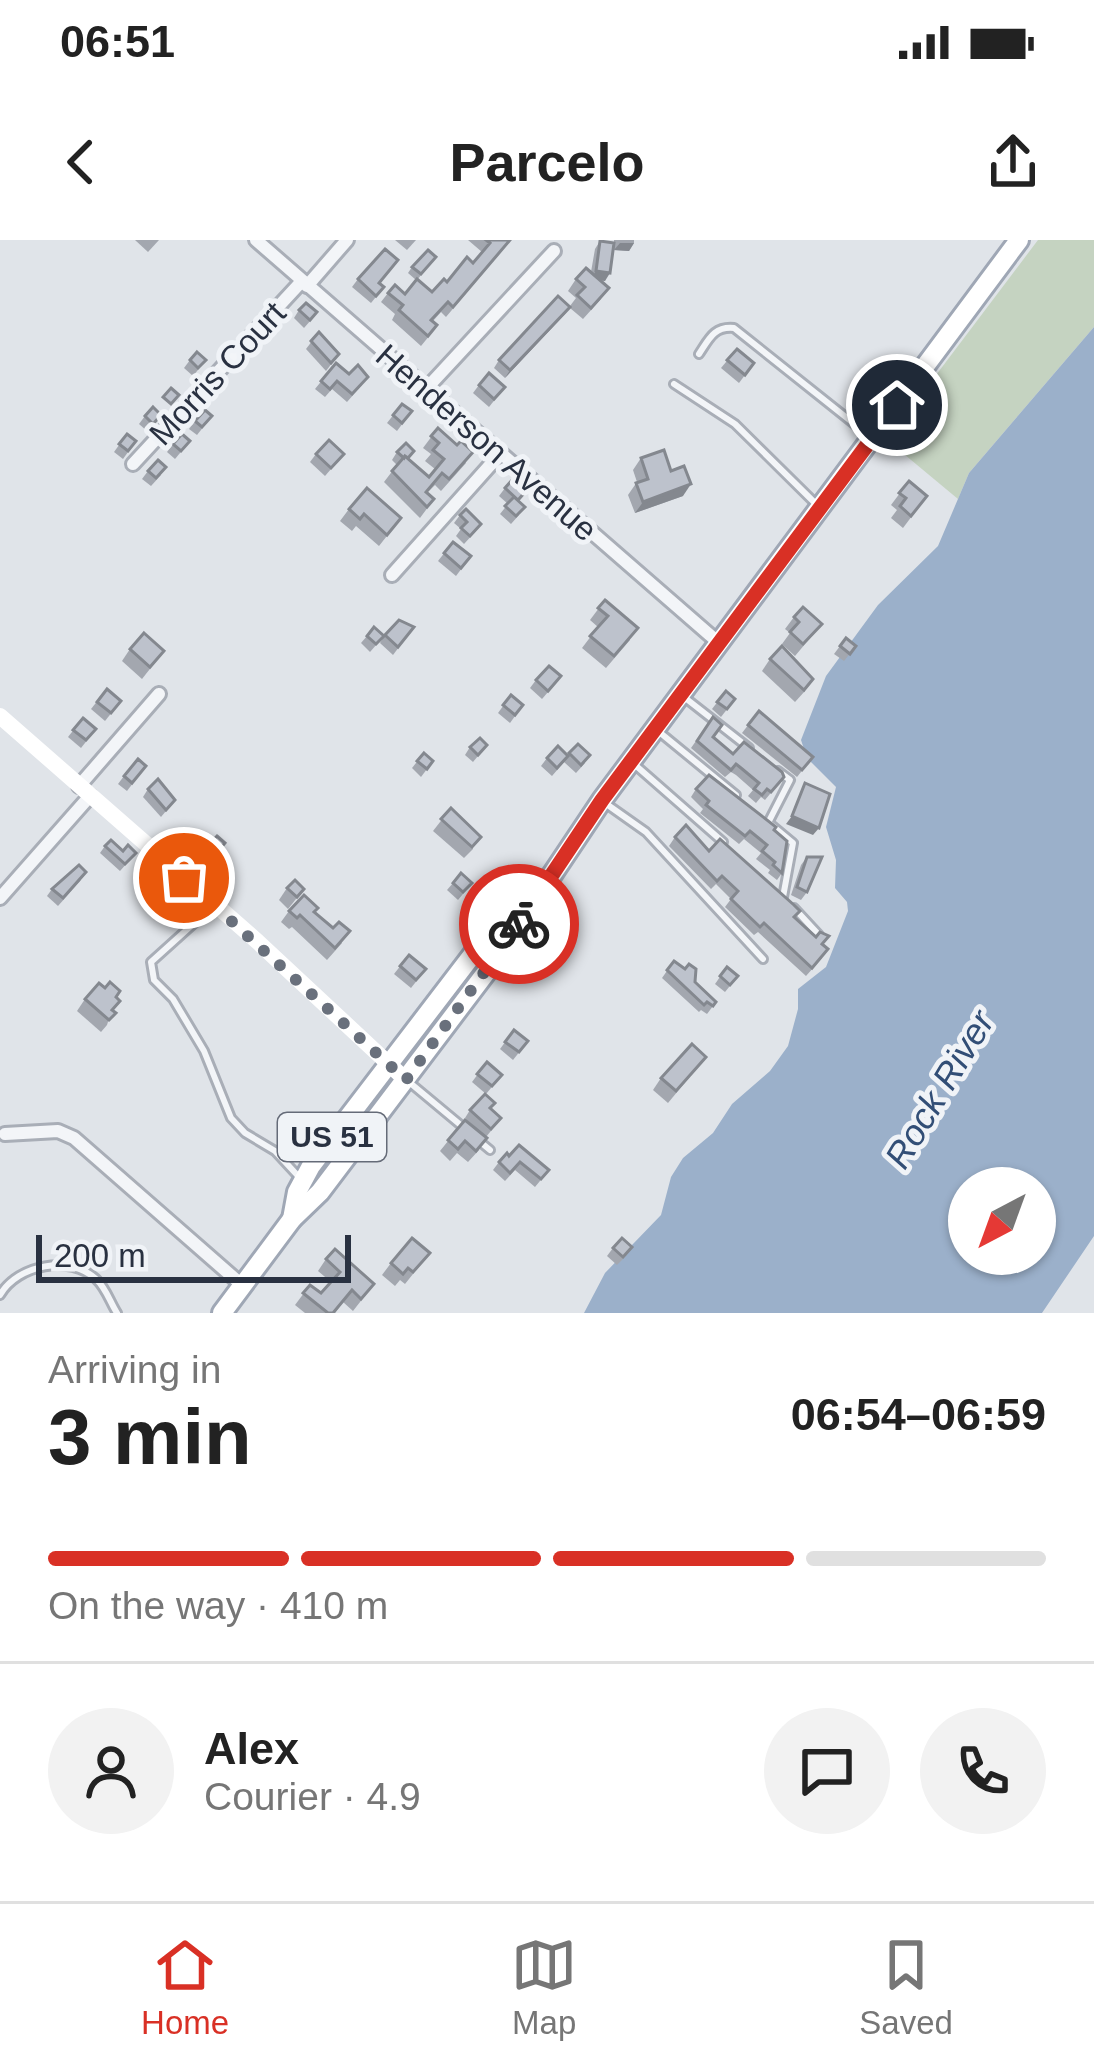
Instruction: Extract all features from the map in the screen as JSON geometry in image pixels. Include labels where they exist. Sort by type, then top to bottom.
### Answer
[{"type":"main road","name":"US 51","points":[[222,1313],[491,966],[602,800],[1019,240]]},
{"type":"main road","name":"US 51","points":[[292,1219],[302,1178],[496,925],[569,848]]},
{"type":"street","name":"Henderson Avenue","points":[[256,240],[719,643]]},
{"type":"street","name":"Morris Court","points":[[133,464],[347,240]]},
{"type":"street","points":[[425,389],[554,251]]},
{"type":"street","points":[[392,574],[500,454]]},
{"type":"street","points":[[0,898],[159,694]]},
{"type":"street","points":[[0,716],[406,1080]]},
{"type":"street","points":[[5,1134],[58,1131],[74,1138],[242,1285]]},
{"type":"lane","points":[[699,354],[712,333],[722,327],[734,328],[872,438]]},
{"type":"lane","points":[[674,384],[735,424],[820,508]]},
{"type":"lane","points":[[681,694],[753,752]]},
{"type":"lane","points":[[656,728],[736,796]]},
{"type":"lane","points":[[631,761],[732,850]]},
{"type":"lane","points":[[768,823],[790,780],[772,766]]},
{"type":"lane","points":[[602,800],[646,832],[763,959]]},
{"type":"lane","points":[[752,810],[793,843],[783,897]]},
{"type":"lane","points":[[766,882],[819,935]]},
{"type":"lane","points":[[215,904],[151,962],[151,974],[193,1029],[236,1126],[264,1142],[302,1178]]},
{"type":"lane","points":[[406,1080],[490,1150]]},
{"type":"lane","points":[[0,1294],[27,1271],[54,1265],[81,1268],[100,1282],[117,1313]]},
{"type":"green space","points":[[1038,240],[1094,240],[1094,327],[969,473],[958,499],[887,440]]},
{"type":"water","name":"Rock River","points":[[1094,327],[1094,1236],[1042,1313],[584,1313],[605,1273],[661,1215],[671,1177],[683,1158],[713,1133],[732,1104],[770,1071],[788,1046],[798,989],[826,967],[848,911],[835,888],[836,860],[826,827],[836,787],[807,758],[801,740],[826,676],[878,605],[938,546],[969,473]]},
{"type":"building","points":[[486,240],[510,240],[453,307],[448,302],[431,320],[437,325],[428,336],[388,293],[395,285],[405,294],[417,279],[432,292],[467,257],[473,263],[490,243]]},
{"type":"building","points":[[600,241],[614,243],[610,273],[596,271]]},
{"type":"building","points":[[385,249],[398,260],[379,283],[384,287],[376,296],[358,279]]},
{"type":"building","points":[[428,250],[436,257],[421,274],[412,267]]},
{"type":"building","points":[[586,268],[609,288],[591,308],[577,295],[585,287],[576,279]]},
{"type":"building","points":[[558,296],[570,307],[510,370],[499,360]]},
{"type":"building","points":[[306,303],[317,312],[310,320],[299,310]]},
{"type":"building","points":[[319,332],[339,354],[331,363],[311,341]]},
{"type":"building","points":[[737,349],[754,363],[745,375],[727,360]]},
{"type":"building","points":[[197,352],[206,360],[198,368],[190,360]]},
{"type":"building","points":[[336,363],[349,374],[358,365],[368,377],[352,394],[337,381],[330,389],[321,381]]},
{"type":"building","points":[[489,373],[505,387],[494,399],[479,385]]},
{"type":"building","points":[[171,388],[179,395],[171,404],[163,397]]},
{"type":"building","points":[[402,404],[412,411],[402,423],[393,415]]},
{"type":"building","points":[[153,407],[161,415],[153,424],[145,416]]},
{"type":"building","points":[[205,410],[212,416],[202,427],[195,421]]},
{"type":"building","points":[[438,428],[473,452],[449,479],[442,473],[426,492],[434,499],[427,507],[392,471],[405,456],[429,477],[444,459],[433,450],[439,443],[431,436]]},
{"type":"building","points":[[127,434],[136,441],[128,451],[119,444]]},
{"type":"building","points":[[182,434],[190,441],[181,451],[173,444]]},
{"type":"building","points":[[329,440],[344,454],[331,468],[316,454]]},
{"type":"building","points":[[406,443],[414,451],[404,458],[397,452]]},
{"type":"building","points":[[664,450],[671,471],[684,466],[691,484],[643,502],[636,483],[648,479],[641,458]]},
{"type":"building","points":[[158,460],[166,467],[156,478],[148,471]]},
{"type":"building","points":[[513,479],[526,491],[518,500],[505,488]]},
{"type":"building","points":[[909,481],[927,496],[911,516],[900,506],[906,498],[899,493]]},
{"type":"building","points":[[367,488],[401,518],[387,535],[364,514],[360,519],[349,509]]},
{"type":"building","points":[[514,497],[525,507],[516,516],[505,506]]},
{"type":"building","points":[[466,509],[481,524],[470,536],[461,528],[467,522],[460,515]]},
{"type":"building","points":[[453,542],[471,556],[461,568],[444,553]]},
{"type":"building","points":[[605,600],[638,628],[614,656],[590,636],[608,616],[598,608]]},
{"type":"building","points":[[803,607],[822,624],[803,644],[790,632]]},
{"type":"building","points":[[399,620],[414,627],[398,647],[385,635]]},
{"type":"building","points":[[374,627],[384,636],[376,644],[367,636]]},
{"type":"building","points":[[144,633],[164,651],[150,667],[130,649]]},
{"type":"building","points":[[846,638],[856,646],[850,654],[840,646]]},
{"type":"building","points":[[782,646],[813,679],[804,690],[770,659]]},
{"type":"building","points":[[549,666],[561,676],[548,691],[536,680]]},
{"type":"building","points":[[107,689],[121,701],[111,713],[97,702]]},
{"type":"building","points":[[726,691],[735,699],[727,709],[717,702]]},
{"type":"building","points":[[511,695],[523,705],[515,715],[503,705]]},
{"type":"building","points":[[759,711],[813,757],[802,770],[748,725]]},
{"type":"building","points":[[713,717],[722,725],[713,737],[733,754],[744,742],[782,772],[784,777],[771,792],[767,789],[762,795],[754,789],[759,783],[741,768],[736,764],[731,770],[697,741]]},
{"type":"building","points":[[83,718],[96,729],[86,740],[73,730]]},
{"type":"building","points":[[480,738],[487,745],[478,755],[470,747]]},
{"type":"building","points":[[578,744],[590,755],[581,765],[569,753]]},
{"type":"building","points":[[558,746],[568,756],[557,768],[547,758]]},
{"type":"building","points":[[424,753],[433,761],[427,769],[417,761]]},
{"type":"building","points":[[138,759],[146,766],[132,783],[124,776]]},
{"type":"building","points":[[709,775],[787,841],[782,873],[762,851],[767,845],[750,831],[745,836],[706,805],[709,801],[696,789]]},
{"type":"building","points":[[158,779],[175,800],[166,810],[148,789]]},
{"type":"building","points":[[805,783],[830,794],[819,828],[792,816]]},
{"type":"building","points":[[451,808],[481,837],[472,847],[441,819]]},
{"type":"building","points":[[686,825],[709,851],[720,839],[800,911],[794,917],[816,937],[820,932],[829,936],[822,944],[828,949],[812,968],[764,923],[760,927],[731,899],[738,891],[722,876],[717,881],[675,837]]},
{"type":"building","points":[[217,836],[225,843],[215,855],[206,848]]},
{"type":"building","points":[[111,840],[123,851],[128,845],[136,853],[125,864],[105,846]]},
{"type":"building","points":[[807,857],[822,857],[807,892],[797,887]]},
{"type":"building","points":[[79,865],[86,872],[63,898],[52,889]]},
{"type":"building","points":[[461,873],[472,883],[463,892],[453,883]]},
{"type":"building","points":[[295,880],[304,889],[297,897],[287,888]]},
{"type":"building","points":[[304,895],[318,908],[314,912],[333,928],[339,922],[350,931],[335,948],[300,915],[297,918],[289,911]]},
{"type":"building","points":[[409,955],[426,969],[416,980],[400,966]]},
{"type":"building","points":[[674,961],[685,969],[689,964],[696,969],[695,982],[716,1002],[713,1006],[704,1005],[667,970]]},
{"type":"building","points":[[727,967],[738,976],[730,985],[720,976]]},
{"type":"building","points":[[110,982],[120,991],[116,997],[120,1001],[109,1020],[85,999],[99,983],[105,988]]},
{"type":"building","points":[[514,1030],[528,1041],[519,1052],[505,1042]]},
{"type":"building","points":[[692,1044],[706,1057],[676,1091],[661,1078]]},
{"type":"building","points":[[487,1062],[502,1075],[492,1086],[477,1074]]},
{"type":"building","points":[[485,1094],[495,1103],[490,1108],[501,1118],[491,1129],[470,1110]]},
{"type":"building","points":[[465,1120],[487,1138],[476,1151],[465,1141],[458,1149],[448,1140]]},
{"type":"building","points":[[519,1145],[549,1170],[541,1179],[520,1162],[510,1173],[499,1162]]},
{"type":"building","points":[[412,1238],[430,1253],[413,1272],[408,1268],[403,1274],[391,1263]]},
{"type":"building","points":[[622,1238],[632,1247],[623,1257],[613,1248]]},
{"type":"building","points":[[335,1249],[374,1284],[361,1299],[352,1290],[328,1313],[303,1293],[310,1285],[321,1293],[340,1272],[326,1259]]},
{"type":"way so far","points":[[184,878],[406,1080],[519,924]]},
{"type":"route","points":[[519,924],[602,800],[897,405]]}]
